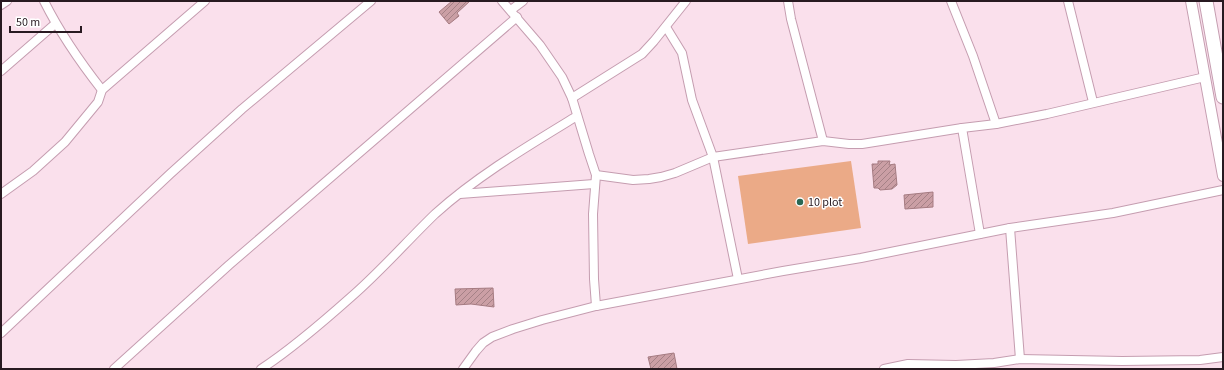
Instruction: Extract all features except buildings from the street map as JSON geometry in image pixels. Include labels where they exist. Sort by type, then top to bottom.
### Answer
[{"type":"main road","points":[[1206,1],[1223,97]]},
{"type":"street","points":[[1,5],[7,1]]},
{"type":"street","points":[[44,1],[56,24],[78,58],[102,90]]},
{"type":"street","points":[[1,194],[33,171],[65,142],[98,102],[102,90],[205,1]]},
{"type":"street","points":[[1,333],[214,134],[371,1]]},
{"type":"street","points":[[502,1],[552,60],[562,77],[572,98],[596,175],[594,184],[593,256],[596,306]]},
{"type":"street","points":[[511,10],[523,1]]},
{"type":"street","points":[[572,98],[642,54],[666,27],[686,1]]},
{"type":"street","points":[[788,1],[791,19],[823,141]]},
{"type":"street","points":[[951,1],[973,56],[996,124]]},
{"type":"street","points":[[1068,1],[1093,102]]},
{"type":"street","points":[[1191,1],[1223,176]]},
{"type":"street","points":[[114,369],[229,265],[517,17]]},
{"type":"street","points":[[1,70],[56,24]]},
{"type":"street","points":[[666,27],[682,53],[692,100],[713,156],[738,279]]},
{"type":"street","points":[[596,175],[633,180],[655,178],[675,173],[713,156],[823,141],[862,144],[996,124],[1205,76]]},
{"type":"street","points":[[262,369],[277,359],[351,297],[436,214],[460,194],[541,138],[577,116]]},
{"type":"street","points":[[962,128],[980,234]]},
{"type":"street","points":[[460,194],[594,184]]},
{"type":"street","points":[[463,369],[476,351],[492,337],[542,320],[596,306],[738,279],[932,245],[1010,228],[1113,212],[1223,190]]},
{"type":"street","points":[[1010,228],[1020,359]]},
{"type":"street","points":[[884,369],[908,364],[956,365],[994,363],[1020,359],[1168,361],[1200,360],[1223,357]]},
{"type":"street","points":[[1040,360],[1044,369]]},
{"type":"shaded area","name":"10 plot","points":[[851,161],[861,228],[748,244],[738,176]]},
{"type":"place","name":"10 plot","points":[[800,202]]}]
